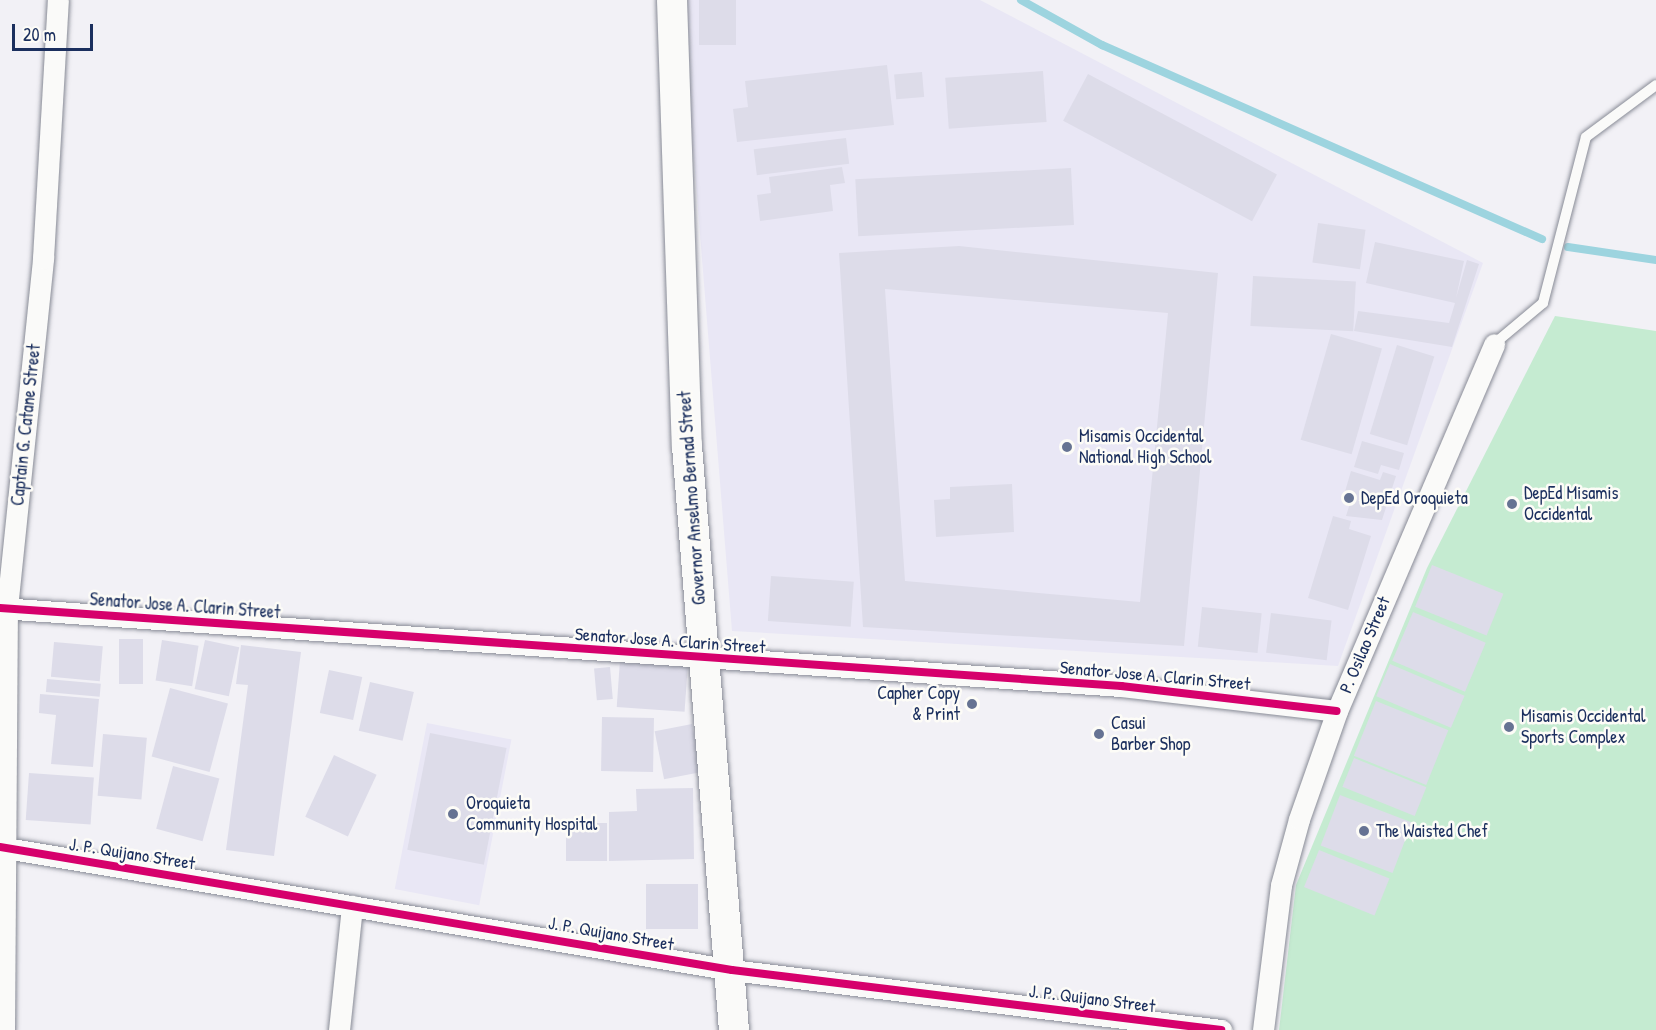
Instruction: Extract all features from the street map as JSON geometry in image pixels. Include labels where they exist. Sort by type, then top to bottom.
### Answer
[{"type":"main road","name":"Governor Anselmo Bernad Street","points":[[672,0],[687,446],[703,658],[732,970],[734,1030]]},
{"type":"street","name":"Captain G. Catane Street","points":[[4,1030],[1,847],[4,608],[43,258],[58,0]]},
{"type":"street","name":"P. Osilao Street","points":[[1263,1030],[1281,885],[1337,711],[1494,344]]},
{"type":"street","name":"Senator Jose A. Clarin Street","points":[[4,608],[1120,686],[1337,711]]},
{"type":"street","name":"J. P. Quijano Street","points":[[1,847],[732,970],[1221,1030]]},
{"type":"street","points":[[339,1030],[352,906]]},
{"type":"lane","points":[[1494,344],[1543,303],[1586,137],[1656,85]]},
{"type":"shaded area","name":"Misamis Occidental National High School","points":[[688,0],[980,0],[1483,263],[1338,666],[732,631],[683,23]]},
{"type":"shaded area","name":"Oroquieta Community Hospital","points":[[427,723],[511,739],[479,905],[395,889]]},
{"type":"green space","name":"Misamis Occidental Sports Complex","points":[[1555,316],[1656,331],[1656,1030],[1279,1030],[1296,885],[1427,568]]},
{"type":"building","points":[[699,0],[736,0],[736,45],[699,45]]},
{"type":"building","points":[[887,65],[894,125],[737,142],[733,109],[748,107],[745,81]]},
{"type":"building","points":[[1043,71],[1047,122],[949,129],[945,78]]},
{"type":"building","points":[[922,72],[924,97],[896,99],[894,74]]},
{"type":"building","points":[[1088,74],[1277,174],[1252,221],[1063,121]]},
{"type":"building","points":[[846,138],[849,164],[757,175],[754,149]]},
{"type":"building","points":[[842,167],[845,183],[830,185],[833,211],[760,221],[757,195],[771,193],[769,177]]},
{"type":"building","points":[[1071,168],[1074,225],[858,236],[855,179]]},
{"type":"building","points":[[1318,223],[1366,230],[1360,269],[1312,263]]},
{"type":"building","points":[[1375,242],[1464,261],[1456,298],[1467,260],[1479,264],[1452,347],[1354,331],[1358,311],[1449,323],[1455,303],[1366,283]]},
{"type":"building","points":[[959,246],[1218,273],[1184,646],[863,627],[839,253]],"holes":[[[885,289],[1168,313],[1140,602],[905,581]]]},
{"type":"building","points":[[1253,276],[1356,281],[1353,331],[1250,326]]},
{"type":"building","points":[[1331,334],[1382,349],[1352,454],[1301,440]]},
{"type":"building","points":[[1397,345],[1434,356],[1407,445],[1370,434]]},
{"type":"building","points":[[1362,441],[1404,453],[1399,470],[1381,465],[1378,474],[1354,467]]},
{"type":"building","points":[[1351,471],[1380,480],[1383,472],[1396,476],[1382,520],[1346,516],[1352,497],[1344,495]]},
{"type":"building","points":[[1012,484],[1014,532],[936,537],[934,500],[950,499],[950,487]]},
{"type":"building","points":[[1333,516],[1351,521],[1349,529],[1371,536],[1348,610],[1308,598]]},
{"type":"building","points":[[1432,565],[1503,594],[1487,636],[1415,607]]},
{"type":"building","points":[[771,576],[854,582],[851,627],[768,621]]},
{"type":"building","points":[[1202,607],[1262,613],[1257,653],[1198,647]]},
{"type":"building","points":[[1413,612],[1486,643],[1465,692],[1392,661]]},
{"type":"building","points":[[1271,613],[1332,620],[1327,660],[1266,653]]},
{"type":"building","points":[[119,639],[143,639],[143,684],[119,684]]},
{"type":"building","points":[[162,640],[199,646],[192,686],[156,680]]},
{"type":"building","points":[[205,640],[239,647],[229,696],[195,689]]},
{"type":"building","points":[[54,642],[103,646],[100,681],[51,677]]},
{"type":"building","points":[[241,645],[301,652],[274,856],[226,850],[248,685],[236,684]]},
{"type":"building","points":[[620,660],[688,665],[685,712],[617,707]]},
{"type":"building","points":[[1390,664],[1465,696],[1451,728],[1376,696]]},
{"type":"building","points":[[610,667],[613,699],[597,700],[594,668]]},
{"type":"building","points":[[329,670],[362,677],[353,720],[320,713]]},
{"type":"building","points":[[47,679],[101,684],[100,697],[46,692]]},
{"type":"building","points":[[370,682],[414,692],[403,741],[359,731]]},
{"type":"building","points":[[170,688],[228,704],[210,772],[152,757]]},
{"type":"building","points":[[40,694],[99,699],[93,767],[51,764],[56,715],[39,713]]},
{"type":"building","points":[[1376,701],[1448,730],[1426,785],[1354,756]]},
{"type":"building","points":[[602,717],[654,718],[653,772],[601,771]]},
{"type":"building","points":[[692,724],[701,772],[664,779],[655,731]]},
{"type":"building","name":"Oroquieta Community Hospital","points":[[430,733],[507,748],[484,865],[407,850]]},
{"type":"building","points":[[103,734],[147,738],[141,800],[98,796]]},
{"type":"building","points":[[334,755],[377,775],[348,836],[305,817]]},
{"type":"building","points":[[1354,758],[1426,787],[1415,816],[1342,787]]},
{"type":"building","points":[[173,766],[219,778],[203,841],[156,829]]},
{"type":"building","points":[[29,773],[94,778],[91,824],[26,820]]},
{"type":"building","points":[[693,788],[694,859],[609,861],[609,812],[637,811],[636,789]]},
{"type":"building","points":[[1340,795],[1412,823],[1393,873],[1321,845]]},
{"type":"building","points":[[566,823],[607,823],[607,861],[566,861]]},
{"type":"building","points":[[1319,850],[1389,878],[1374,916],[1304,887]]},
{"type":"building","points":[[646,884],[698,884],[698,929],[646,929]]},
{"type":"waterway","points":[[1021,0],[1102,45],[1542,239]]},
{"type":"waterway","points":[[1568,247],[1656,260]]},
{"type":"cycle path","points":[[0,608],[1121,686],[1337,711]]},
{"type":"cycle path","points":[[0,847],[732,970],[1221,1030]]},
{"type":"place","name":"Misamis Occidental National High School","points":[[1067,447]]},
{"type":"place","name":"DepEd Oroquieta","points":[[1349,498]]},
{"type":"place","name":"DepEd Misamis Occidental","points":[[1512,504]]},
{"type":"place","name":"Capher Copy & Print","points":[[972,704]]},
{"type":"place","name":"Misamis Occidental Sports Complex","points":[[1509,727]]},
{"type":"place","name":"Casui Barber Shop","points":[[1099,734]]},
{"type":"place","name":"Oroquieta Community Hospital","points":[[453,814]]},
{"type":"place","name":"The Waisted Chef","points":[[1364,831]]}]
